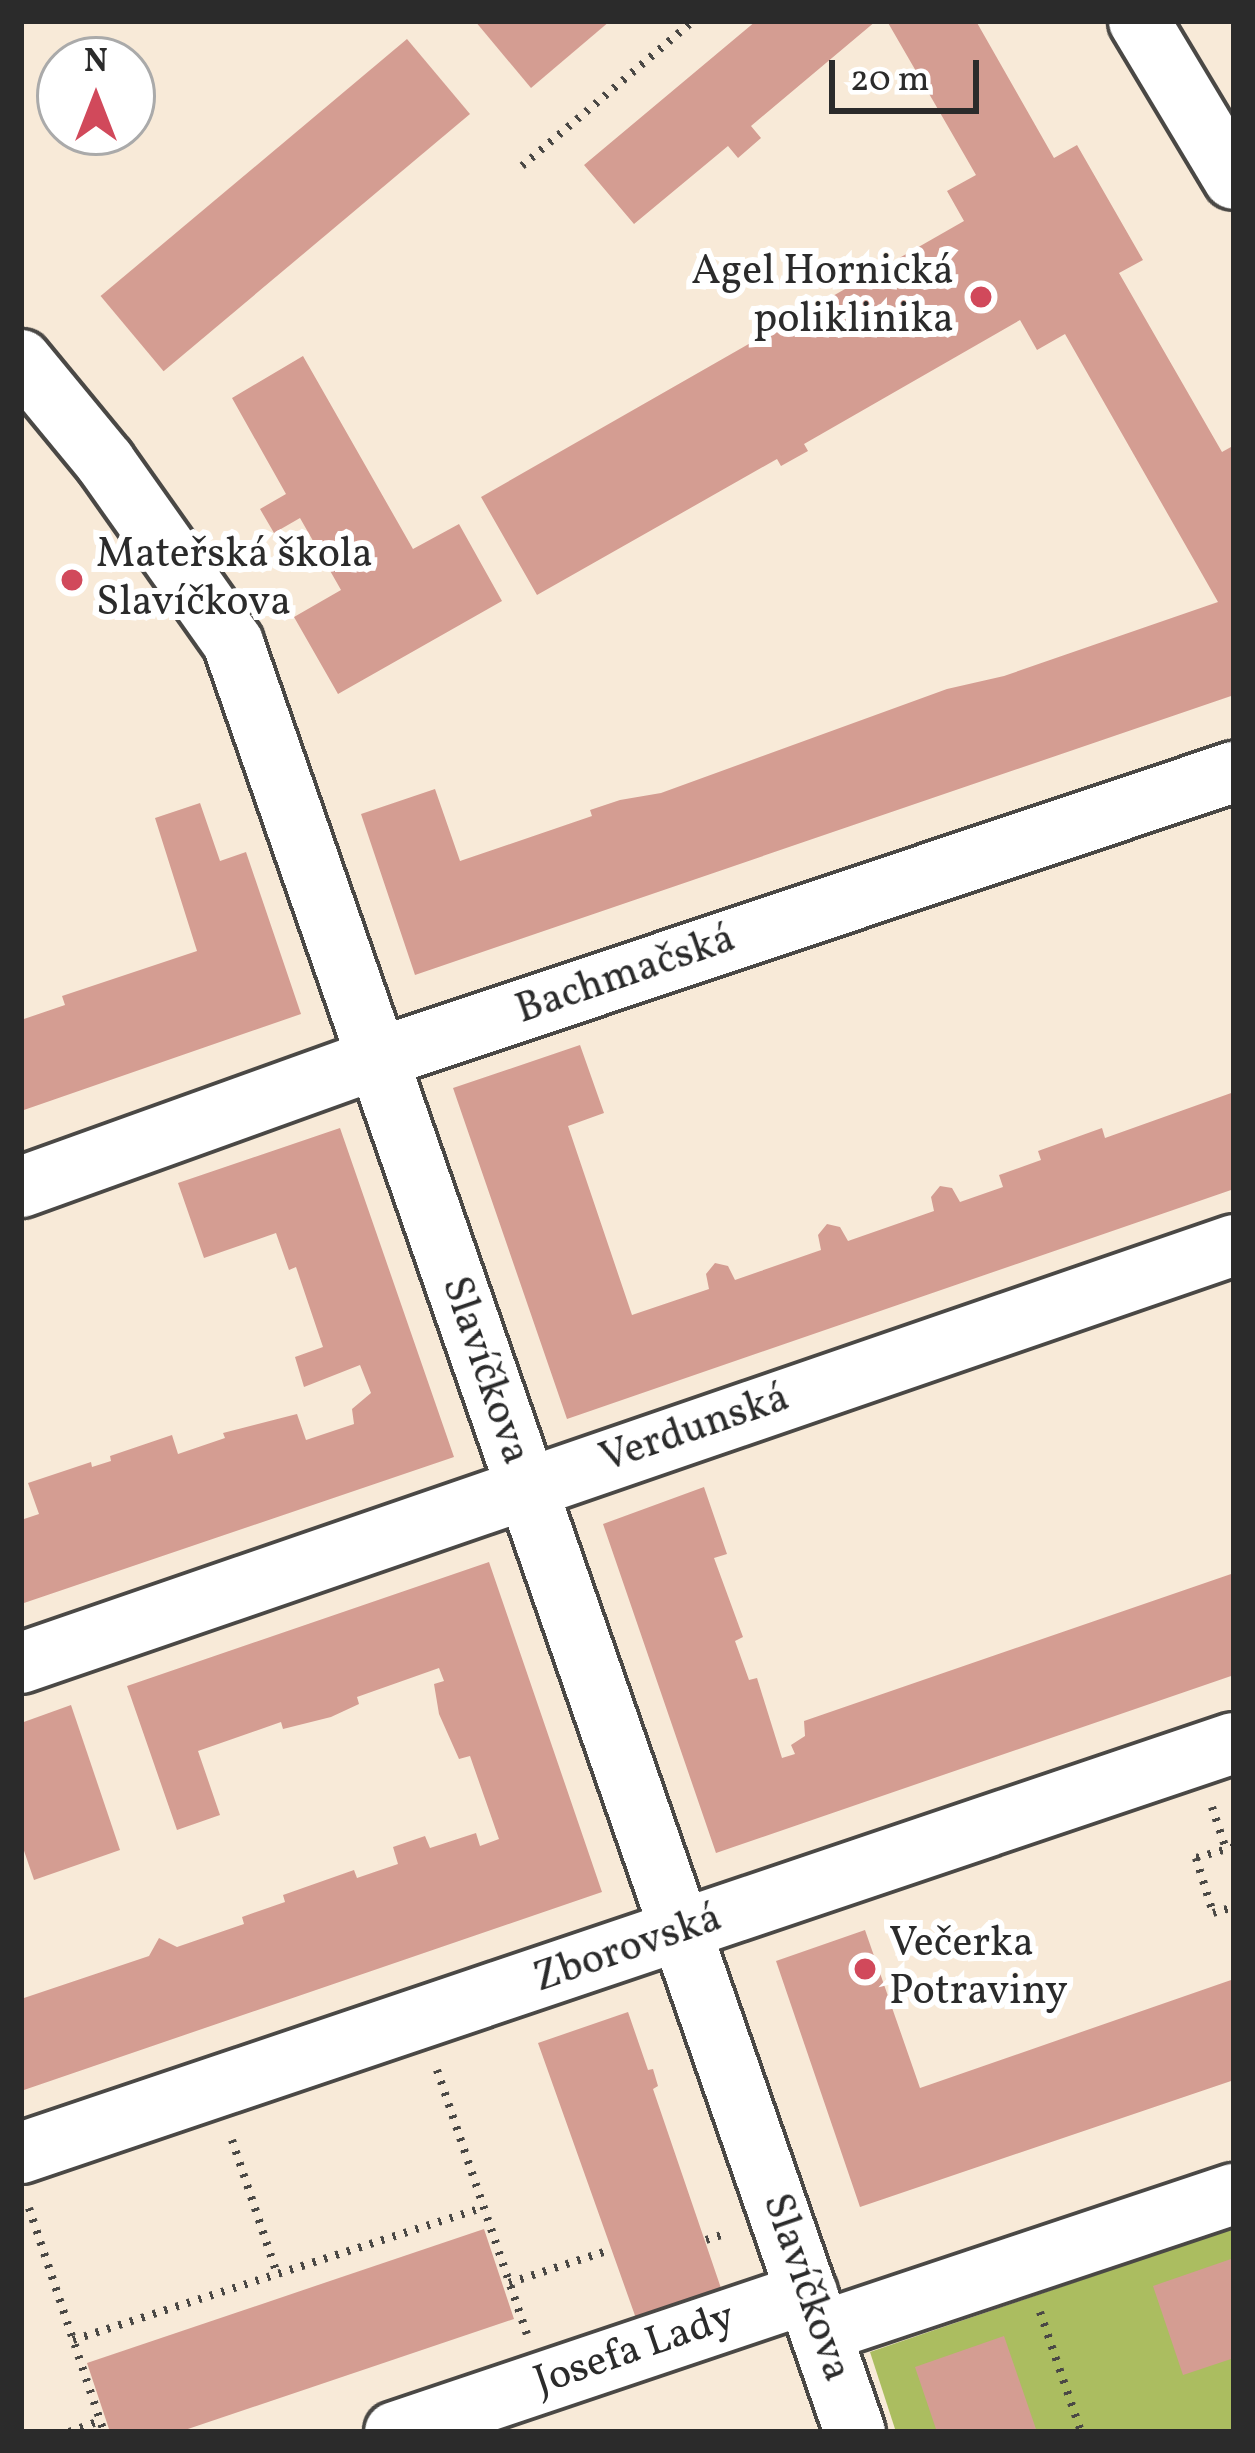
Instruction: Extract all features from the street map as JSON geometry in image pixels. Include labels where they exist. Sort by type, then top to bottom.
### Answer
[{"type":"street","points":[[1139,21],[1234,178]]},
{"type":"street","name":"Slavíčkova","points":[[21,360],[105,462],[232,643],[855,2432]]},
{"type":"street","name":"Bachmačská","points":[[21,1187],[376,1060],[1234,772]]},
{"type":"street","name":"Verdunská","points":[[21,1663],[1234,1245]]},
{"type":"street","name":"Zborovská","points":[[25,2181],[681,1933],[1234,1743]]},
{"type":"street","name":"Josefa Lady","points":[[394,2432],[543,2382],[814,2312],[1024,2265],[1234,2194]]},
{"type":"path","points":[[522,166],[693,21]]},
{"type":"path","points":[[1210,1800],[1230,1848],[1196,1858],[1213,1913],[1234,1907]]},
{"type":"path","points":[[436,2069],[543,2382]]},
{"type":"path","points":[[232,2139],[277,2274]]},
{"type":"path","points":[[25,2181],[104,2432]]},
{"type":"path","points":[[73,2341],[484,2207]]},
{"type":"path","points":[[509,2283],[610,2250]]},
{"type":"path","points":[[1024,2265],[1081,2432]]},
{"type":"path","points":[[69,2432],[100,2421]]},
{"type":"green space","points":[[1234,2228],[1234,2432],[896,2432],[870,2352]]},
{"type":"building","points":[[475,21],[610,21],[531,88]]},
{"type":"building","name":"Agel Hornická poliklinika","points":[[756,21],[876,21],[751,126],[761,138],[738,158],[728,146],[634,224],[584,165]]},
{"type":"building","points":[[887,21],[976,21],[1054,158],[1077,145],[1143,260],[1119,273],[1222,452],[1231,447],[1234,452],[1234,695],[415,975],[361,814],[435,789],[460,861],[592,816],[590,810],[661,793],[947,689],[1004,676],[1218,602],[1065,334],[1037,350],[1020,320],[804,444],[808,451],[781,466],[777,459],[537,595],[481,497],[964,221],[947,191],[976,175]]},
{"type":"building","points":[[407,39],[470,114],[164,371],[101,296]]},
{"type":"building","points":[[303,356],[413,549],[459,524],[502,601],[338,694],[294,617],[341,590],[300,518],[274,533],[260,509],[286,494],[232,398]]},
{"type":"building","points":[[200,803],[220,861],[246,852],[301,1014],[21,1111],[21,1020],[65,1005],[62,996],[197,951],[155,818]]},
{"type":"building","points":[[580,1045],[604,1113],[568,1126],[632,1315],[709,1289],[706,1274],[715,1263],[728,1266],[735,1280],[821,1250],[818,1235],[827,1224],[840,1227],[848,1241],[934,1211],[931,1197],[940,1186],[952,1188],[960,1202],[1003,1187],[999,1175],[1041,1160],[1038,1151],[1102,1128],[1105,1138],[1234,1092],[1234,1189],[567,1419],[453,1088]]},
{"type":"building","points":[[340,1128],[454,1457],[21,1604],[21,1520],[39,1514],[28,1483],[91,1462],[92,1467],[111,1461],[110,1456],[172,1435],[178,1454],[225,1438],[223,1433],[297,1414],[306,1440],[354,1424],[352,1409],[371,1393],[360,1365],[304,1387],[295,1357],[323,1347],[296,1267],[289,1270],[276,1233],[204,1258],[178,1183]]},
{"type":"building","points":[[704,1487],[727,1554],[714,1558],[743,1637],[735,1641],[749,1680],[757,1678],[782,1758],[795,1754],[791,1745],[805,1736],[804,1721],[1234,1573],[1234,1675],[716,1853],[603,1524]]},
{"type":"building","points":[[489,1562],[602,1892],[21,2091],[21,1999],[149,1956],[159,1938],[177,1947],[244,1924],[242,1917],[285,1902],[283,1895],[354,1870],[357,1878],[398,1864],[393,1847],[425,1836],[430,1848],[476,1833],[480,1846],[499,1839],[470,1756],[459,1759],[439,1714],[434,1684],[444,1681],[439,1668],[357,1697],[359,1704],[331,1717],[283,1729],[281,1722],[198,1751],[220,1815],[177,1830],[127,1686]]},
{"type":"building","points":[[71,1705],[120,1850],[34,1880],[21,1842],[21,1723]]},
{"type":"building","points":[[865,1930],[920,2088],[1234,1979],[1234,2080],[860,2207],[776,1961]]},
{"type":"building","points":[[628,2012],[648,2070],[653,2069],[658,2086],[653,2089],[723,2294],[638,2324],[538,2043]]},
{"type":"building","points":[[484,2229],[514,2319],[179,2432],[110,2432],[87,2363]]},
{"type":"building","points":[[1234,2258],[1234,2358],[1183,2375],[1153,2286]]},
{"type":"building","points":[[1004,2336],[1037,2432],[937,2432],[915,2367]]},
{"type":"place","name":"Agel Hornická poliklinika","points":[[981,297]]},
{"type":"place","name":"Mateřská škola Slavíčkova","points":[[72,580]]},
{"type":"place","name":"Večerka Potraviny","points":[[865,1969]]}]
